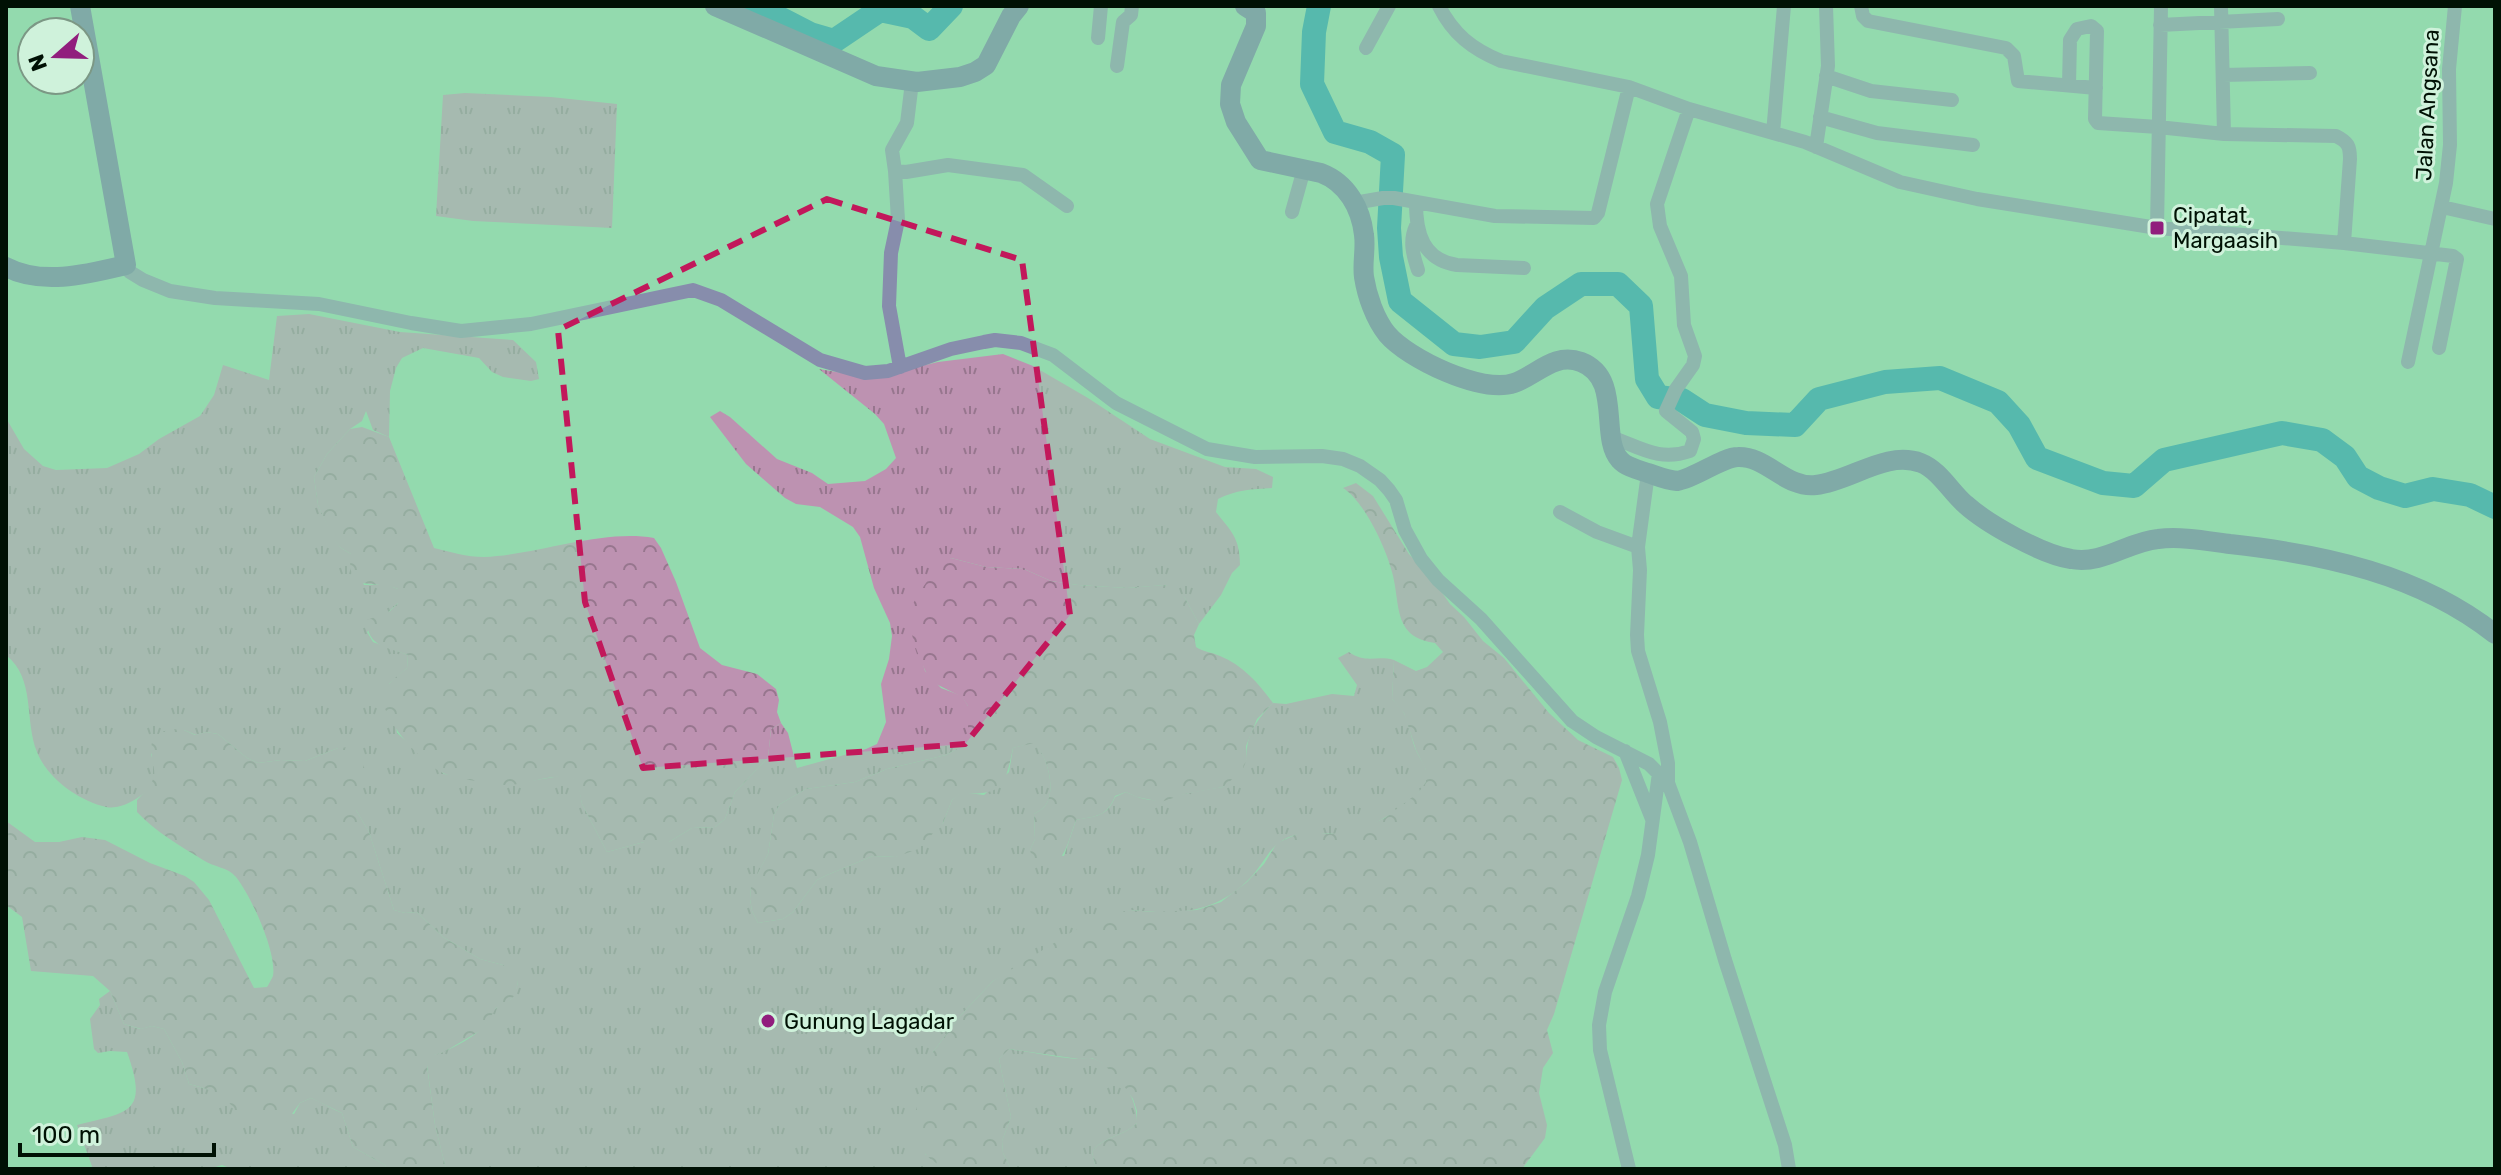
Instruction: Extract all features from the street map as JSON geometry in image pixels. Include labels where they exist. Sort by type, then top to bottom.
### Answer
[{"type":"street","points":[[80,6],[126,265],[130,272],[143,280],[170,291],[215,298],[319,304],[461,331],[531,324],[693,290],[721,300],[820,360],[865,373],[880,373],[973,344],[995,340],[1021,343],[1053,355],[1116,403],[1207,449],[1255,457],[1322,456],[1343,459],[1360,466],[1380,480],[1396,500],[1405,530],[1421,559],[1438,580],[1481,619],[1572,721],[1649,764],[1663,778],[1690,842],[1785,1145],[1789,1169]]},
{"type":"street","points":[[715,6],[910,88],[960,77],[986,65],[1019,6]]},
{"type":"street","points":[[1245,6],[1256,13],[1256,26],[1231,85],[1230,104],[1236,122],[1260,160],[1302,177],[1330,176],[1346,191],[1358,208],[1364,236],[1364,275],[1369,296],[1388,335],[1417,357],[1464,378],[1491,386],[1515,383],[1561,360],[1580,362],[1594,370],[1607,397],[1611,437],[1620,460],[1648,484],[1684,480],[1738,457],[1759,462],[1799,484],[1817,485],[1885,463],[1900,460],[1920,463],[1929,467],[1964,504],[1983,518],[2027,542],[2066,558],[2086,562],[2160,538],[2324,557],[2424,591],[2461,609],[2495,634]]},
{"type":"street","points":[[1366,48],[1389,6]]},
{"type":"street","points":[[1439,6],[1455,32],[1482,53],[1524,67],[1629,87],[1689,109],[1816,147],[1900,182],[1977,199],[2157,228],[2344,243],[2453,256],[2457,259],[2439,348]]},
{"type":"street","points":[[1773,133],[1784,6]]},
{"type":"street","points":[[1816,147],[1826,76],[1826,6]]},
{"type":"street","points":[[1861,6],[1863,16],[1868,21],[2006,48],[2014,56],[2018,81],[2096,88]]},
{"type":"street","points":[[2157,228],[2161,6]]},
{"type":"street","points":[[2221,6],[2224,134]]},
{"type":"street","name":"Jalan Angsana","points":[[2408,362],[2442,207],[2450,145],[2449,69],[2455,6]]},
{"type":"street","points":[[1098,38],[1100,9]]},
{"type":"street","points":[[1117,66],[1123,20],[1132,9]]},
{"type":"street","points":[[2160,25],[2278,19]]},
{"type":"street","points":[[2069,85],[2070,40],[2077,29],[2091,26],[2097,31],[2096,122],[2224,134],[2336,136],[2346,141],[2350,147],[2350,159],[2344,243]]},
{"type":"street","points":[[2223,75],[2310,73]]},
{"type":"street","points":[[1826,76],[1871,91],[1952,100]]},
{"type":"street","points":[[1354,203],[1389,198],[1495,216],[1597,217],[1629,87]]},
{"type":"street","points":[[900,367],[889,306],[891,253],[898,220],[892,150],[907,123],[910,88]]},
{"type":"street","points":[[1611,437],[1668,457],[1690,451],[1694,439],[1692,432],[1666,408],[1693,365],[1695,356],[1684,325],[1681,276],[1660,226],[1657,204],[1689,109]]},
{"type":"street","points":[[1820,117],[1877,133],[1973,145]]},
{"type":"street","points":[[895,171],[948,165],[1023,175],[1067,206]]},
{"type":"street","points":[[1292,212],[1302,177]]},
{"type":"street","points":[[1416,203],[1416,225],[1422,242],[1432,256],[1448,263],[1524,268]]},
{"type":"street","points":[[2442,207],[2495,219]]},
{"type":"street","points":[[1416,225],[1412,251],[1418,270]]},
{"type":"street","points":[[6,267],[17,273],[43,277],[98,272],[126,265]]},
{"type":"street","points":[[1629,1169],[1600,1050],[1599,1025],[1602,1000],[1638,896],[1648,855],[1652,819],[1668,763],[1660,722],[1638,651],[1638,547],[1648,484]]},
{"type":"street","points":[[1560,512],[1597,532],[1638,547]]},
{"type":"street","points":[[1625,751],[1652,819]]},
{"type":"highlighted area","points":[[827,199],[1022,260],[1070,615],[965,744],[643,768],[585,602],[558,330]]},
{"type":"green space","points":[[465,93],[617,104],[612,228],[473,221],[436,216],[443,95]]},
{"type":"green space","points":[[309,314],[400,332],[513,340],[536,362],[539,379],[531,381],[503,377],[492,372],[479,358],[423,348],[402,358],[390,391],[389,437],[373,430],[366,411],[362,421],[350,429],[327,454],[314,477],[318,505],[334,539],[351,554],[364,585],[387,585],[398,589],[399,602],[367,632],[373,642],[408,655],[407,668],[389,684],[397,733],[444,774],[506,785],[566,775],[578,780],[582,804],[607,852],[644,842],[669,842],[692,828],[715,827],[725,819],[735,792],[768,758],[771,729],[781,723],[788,733],[797,768],[877,744],[886,722],[881,684],[892,636],[860,537],[853,527],[820,507],[796,504],[785,498],[746,464],[710,417],[720,411],[777,459],[812,473],[828,484],[865,481],[886,469],[896,458],[884,424],[819,369],[871,378],[938,362],[1003,354],[1033,366],[1150,439],[1225,467],[1256,469],[1273,477],[1272,488],[1238,492],[1218,499],[1216,512],[1236,541],[1240,565],[1199,624],[1185,598],[1165,585],[1127,588],[1078,585],[1051,581],[1024,569],[986,567],[951,558],[910,621],[925,671],[941,688],[962,696],[968,706],[968,743],[946,755],[887,769],[855,782],[806,789],[780,804],[774,815],[768,854],[751,887],[752,911],[758,923],[783,919],[793,912],[817,880],[827,875],[873,856],[896,857],[943,823],[952,800],[961,792],[984,795],[1009,772],[1013,748],[1034,742],[1043,755],[1049,773],[1049,799],[1034,814],[1035,839],[1030,850],[1064,856],[1076,820],[1100,814],[1115,797],[1126,792],[1155,800],[1223,787],[1247,759],[1253,728],[1273,703],[1286,704],[1332,694],[1354,696],[1357,685],[1338,658],[1349,652],[1361,658],[1394,660],[1392,699],[1406,717],[1415,748],[1426,770],[1426,782],[1404,805],[1359,830],[1341,834],[1297,834],[1280,842],[1239,888],[1211,905],[1165,912],[1130,910],[993,981],[961,1015],[933,1052],[925,1154],[948,1169],[446,1169],[435,1125],[427,1065],[433,1055],[460,1044],[480,1030],[494,1010],[511,999],[518,982],[503,965],[480,959],[443,937],[417,912],[394,910],[369,832],[356,810],[338,748],[305,761],[258,763],[247,758],[218,734],[206,732],[196,735],[184,730],[151,754],[155,779],[145,792],[129,803],[106,807],[85,800],[65,787],[42,762],[33,740],[22,676],[6,655],[6,418],[24,449],[43,466],[56,470],[107,468],[139,454],[200,416],[214,395],[223,365],[269,380],[277,316]]},
{"type":"green space","points":[[362,427],[389,437],[434,548],[484,557],[613,537],[654,538],[676,582],[700,648],[722,665],[757,674],[776,689],[779,700],[777,712],[781,723],[771,729],[768,758],[735,792],[725,819],[715,827],[692,828],[669,842],[644,842],[607,852],[582,804],[577,780],[550,777],[504,785],[455,777],[435,768],[415,751],[389,716],[383,696],[389,684],[407,668],[408,655],[374,641],[367,620],[390,611],[398,603],[398,589],[357,580],[350,567],[351,554],[333,539],[318,505],[314,477],[327,454],[350,429]]},
{"type":"green space","points":[[1356,483],[1373,496],[1409,554],[1450,604],[1483,641],[1504,658],[1549,713],[1578,740],[1613,757],[1619,768],[1622,780],[1547,1030],[1553,1053],[1543,1068],[1539,1093],[1547,1125],[1545,1138],[1522,1169],[1096,1169],[1092,1152],[1107,1139],[1137,1123],[1133,1099],[1120,1080],[1092,1058],[1009,1049],[999,1059],[1011,1117],[1002,1141],[1003,1153],[1011,1169],[959,1170],[937,1163],[919,1146],[912,1123],[933,1052],[961,1015],[993,981],[1070,933],[1107,915],[1130,910],[1197,910],[1221,902],[1247,882],[1264,864],[1277,843],[1304,831],[1329,834],[1353,832],[1385,818],[1419,792],[1426,782],[1426,770],[1404,713],[1392,699],[1394,660],[1416,671],[1427,667],[1443,652],[1435,643],[1411,634],[1405,626],[1385,551],[1359,503],[1343,488]]},
{"type":"green space","points":[[951,558],[986,567],[1024,569],[1051,581],[1078,585],[1127,588],[1164,585],[1176,589],[1185,598],[1199,624],[1194,635],[1196,647],[1236,664],[1273,703],[1257,719],[1246,746],[1247,759],[1242,771],[1223,787],[1161,802],[1126,792],[1115,796],[1104,812],[1076,820],[1063,854],[1052,864],[1043,864],[1033,861],[1030,850],[1035,839],[1034,814],[1049,799],[1049,773],[1034,743],[1013,748],[1000,786],[986,793],[961,793],[952,800],[943,823],[918,849],[896,857],[873,856],[827,875],[817,880],[793,912],[783,919],[758,923],[752,911],[751,886],[768,854],[774,815],[780,804],[806,789],[855,782],[887,769],[946,755],[968,743],[968,706],[962,697],[930,681],[916,649],[910,622],[912,607],[920,591]]},
{"type":"green space","points":[[172,729],[195,735],[206,732],[218,734],[247,758],[258,763],[305,761],[338,748],[350,747],[359,755],[368,777],[356,798],[356,810],[369,832],[394,910],[417,912],[443,937],[480,959],[503,965],[513,972],[518,982],[515,995],[496,1008],[483,1029],[434,1055],[427,1066],[435,1125],[446,1169],[387,1169],[353,1147],[342,1113],[311,1098],[300,1103],[286,1122],[274,1122],[235,1111],[221,1096],[189,1084],[182,1062],[164,1029],[152,1026],[141,1029],[124,1024],[110,991],[93,976],[31,971],[22,917],[6,905],[6,821],[35,842],[59,842],[82,837],[105,840],[150,863],[185,876],[209,900],[254,988],[267,987],[273,976],[271,953],[255,910],[236,877],[177,844],[137,812],[137,800],[154,777],[152,740],[161,732]]},
{"type":"green space","points":[[110,991],[124,1024],[140,1029],[152,1026],[164,1029],[182,1062],[189,1084],[221,1093],[230,1101],[294,1114],[300,1103],[311,1098],[342,1113],[353,1147],[387,1169],[232,1169],[222,1165],[209,1169],[93,1169],[77,1125],[121,1113],[135,1099],[136,1088],[127,1052],[98,1053],[94,1049],[90,1019],[100,1005],[99,999]]},
{"type":"green space","points":[[1008,1049],[1094,1059],[1111,1069],[1125,1085],[1134,1104],[1137,1123],[1107,1139],[1092,1152],[1096,1169],[1011,1169],[1003,1153],[1002,1141],[1011,1117],[999,1059]]},
{"type":"waterway","points":[[756,6],[810,34],[834,41],[880,10],[913,17],[929,29],[951,6]]},
{"type":"waterway","points":[[1319,6],[1314,32],[1312,84],[1335,132],[1370,142],[1393,155],[1389,228],[1400,301],[1454,344],[1480,347],[1514,342],[1545,308],[1581,284],[1618,284],[1641,306],[1647,379],[1658,397],[1682,400],[1705,415],[1746,423],[1795,425],[1819,399],[1885,382],[1940,378],[1998,402],[2019,425],[2037,458],[2103,483],[2134,486],[2164,460],[2282,433],[2322,440],[2345,457],[2358,477],[2379,488],[2405,496],[2433,489],[2470,495],[2495,507]]},
{"type":"place","name":"Cipatat, Margaasih","points":[[2157,228]]},
{"type":"place","name":"Gunung Lagadar","points":[[768,1021]]}]
